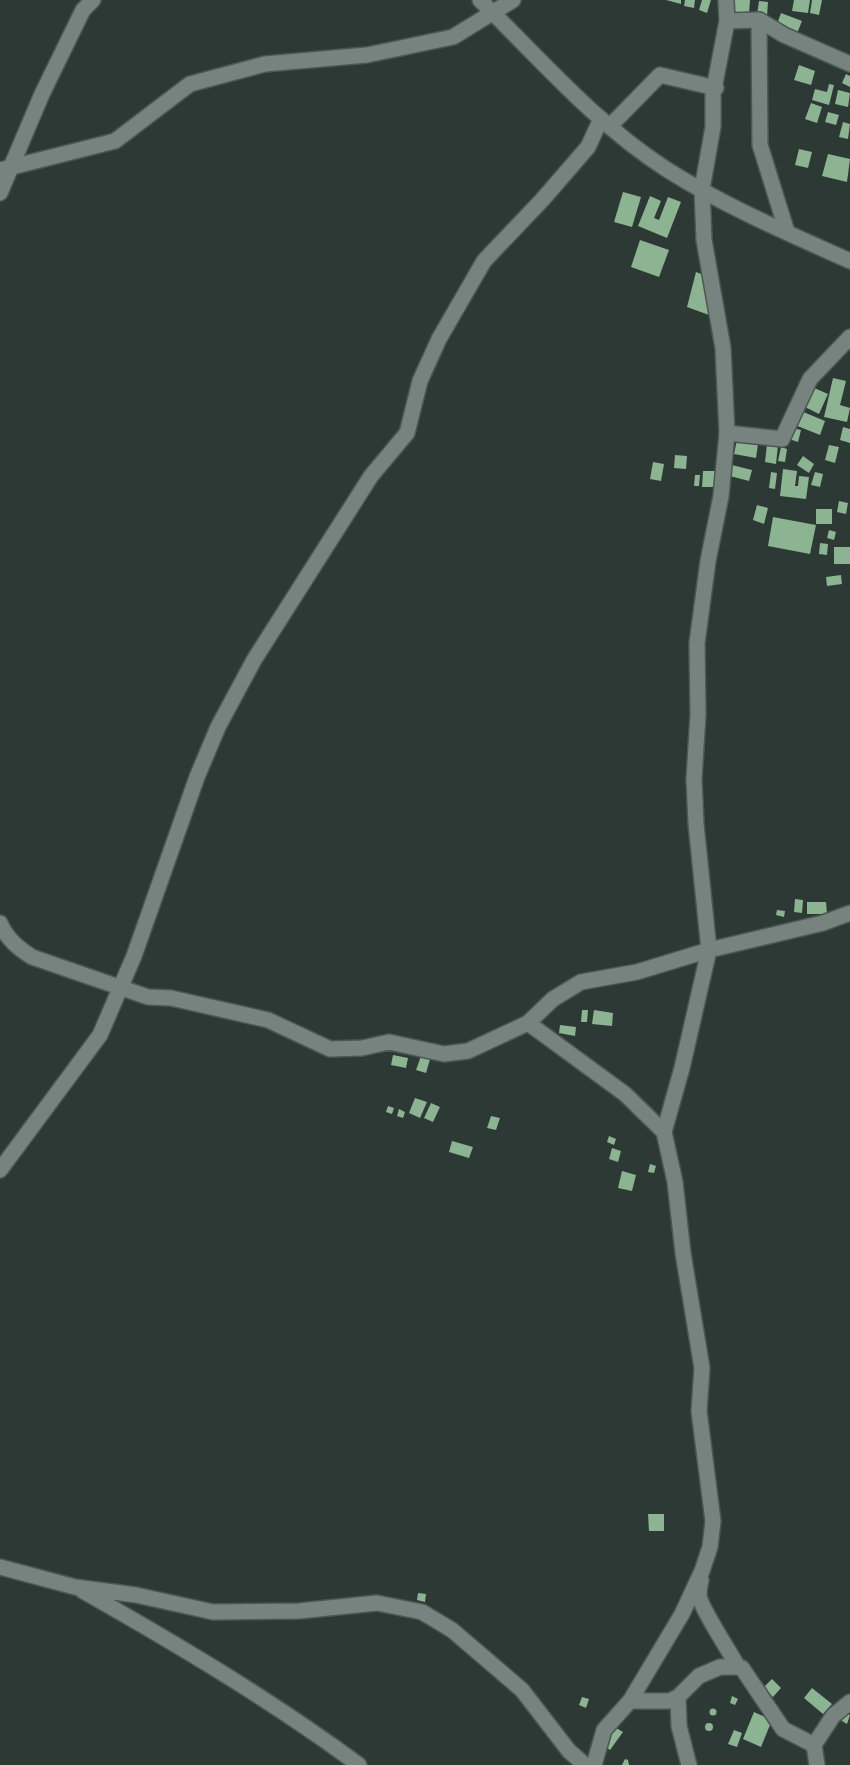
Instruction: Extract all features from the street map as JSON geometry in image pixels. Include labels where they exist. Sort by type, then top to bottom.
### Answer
[{"type":"street","points":[[0,193],[6,168],[83,10],[93,0]]},
{"type":"street","points":[[480,0],[606,122],[665,168],[787,232],[850,261]]},
{"type":"street","points":[[6,168],[115,141],[189,84],[265,64],[367,55],[453,37],[494,14],[513,0]]},
{"type":"street","points":[[594,1765],[604,1730],[630,1701],[682,1614],[702,1572],[710,1547],[713,1521],[699,1411],[702,1368],[683,1252],[675,1182],[664,1132],[682,1068],[709,950],[695,813],[698,715],[697,643],[706,572],[721,496],[727,433],[723,348],[704,240],[702,189],[713,127],[713,94],[716,88],[727,21],[726,0]]},
{"type":"street","points":[[727,21],[759,20],[784,35],[850,64]]},
{"type":"street","points":[[759,20],[760,145],[787,232]]},
{"type":"street","points":[[0,1170],[100,1035],[134,956],[197,777],[218,727],[254,660],[371,476],[407,433],[420,381],[439,339],[484,261],[543,200],[606,122],[660,75],[716,88]]},
{"type":"street","points":[[727,433],[782,439],[810,380],[850,337]]},
{"type":"street","points":[[0,923],[4,933],[18,949],[32,957],[148,997],[171,999],[268,1020],[330,1049],[362,1048],[389,1042],[444,1054],[468,1051],[528,1023],[553,999],[580,982],[615,978],[709,950],[765,939],[850,913]]},
{"type":"street","points":[[528,1023],[625,1094],[664,1132]]},
{"type":"street","points":[[0,1567],[75,1587],[136,1595],[213,1612],[299,1611],[377,1603],[422,1612],[452,1630],[522,1690],[569,1751],[585,1765]]},
{"type":"street","points":[[702,1572],[699,1595],[703,1610],[722,1636],[738,1667]]},
{"type":"street","points":[[75,1587],[244,1685],[359,1765]]},
{"type":"street","points":[[630,1701],[669,1701],[678,1697],[699,1676],[720,1667],[738,1667],[742,1668],[764,1697],[783,1729],[814,1745]]},
{"type":"street","points":[[678,1697],[679,1726],[689,1765]]},
{"type":"street","points":[[817,1765],[814,1745],[833,1716],[850,1702]]},
{"type":"building","points":[[666,0],[681,0],[681,4]]},
{"type":"building","points":[[685,0],[695,0],[694,8],[684,6]]},
{"type":"building","points":[[702,0],[711,0],[707,13],[699,10]]},
{"type":"building","points":[[734,0],[750,0],[749,14],[733,14]]},
{"type":"building","points":[[794,0],[810,0],[808,13],[792,11]]},
{"type":"building","points":[[812,0],[822,0],[819,15],[810,13]]},
{"type":"building","points":[[759,1],[768,2],[767,16],[757,15]]},
{"type":"building","points":[[781,13],[802,21],[796,36],[776,27]]},
{"type":"building","points":[[799,65],[815,71],[811,85],[794,80]]},
{"type":"building","points":[[846,74],[850,76],[850,87],[842,83]]},
{"type":"building","points":[[829,84],[834,85],[829,105],[812,100],[815,89],[827,92]]},
{"type":"building","points":[[838,90],[850,93],[848,107],[835,104]]},
{"type":"building","points":[[811,103],[822,107],[817,123],[805,119]]},
{"type":"building","points":[[828,112],[839,115],[836,125],[825,122]]},
{"type":"building","points":[[843,122],[850,124],[848,139],[839,137]]},
{"type":"building","points":[[799,149],[812,152],[808,168],[795,165]]},
{"type":"building","points":[[828,154],[850,159],[847,182],[822,176]]},
{"type":"building","points":[[623,192],[641,197],[632,227],[614,222]]},
{"type":"building","points":[[650,196],[661,201],[654,218],[659,220],[668,197],[681,202],[667,238],[638,226]]},
{"type":"building","points":[[640,240],[669,250],[659,277],[631,267]]},
{"type":"building","points":[[696,272],[709,277],[712,304],[709,315],[687,307]]},
{"type":"building","points":[[833,378],[846,381],[840,405],[850,408],[847,422],[824,417]]},
{"type":"building","points":[[812,387],[828,394],[819,414],[803,406]]},
{"type":"building","points":[[801,411],[825,421],[820,435],[795,425]]},
{"type":"building","points":[[843,427],[850,429],[850,443],[840,440]]},
{"type":"building","points":[[792,428],[801,430],[798,442],[789,439]]},
{"type":"building","points":[[737,440],[758,444],[756,458],[734,454]]},
{"type":"building","points":[[767,444],[778,445],[776,464],[765,462]]},
{"type":"building","points":[[829,445],[839,447],[835,463],[825,460]]},
{"type":"building","points":[[781,447],[787,449],[785,462],[778,461]]},
{"type":"building","points":[[675,455],[687,456],[686,469],[674,468]]},
{"type":"building","points":[[803,456],[814,464],[809,473],[797,465]]},
{"type":"building","points":[[653,462],[664,464],[661,481],[650,479]]},
{"type":"building","points":[[732,465],[752,470],[749,481],[730,476]]},
{"type":"building","points":[[783,469],[797,471],[795,486],[798,486],[799,476],[809,477],[806,499],[780,496]]},
{"type":"building","points":[[703,471],[716,471],[715,487],[702,487]]},
{"type":"building","points":[[771,472],[777,473],[775,489],[769,488]]},
{"type":"building","points":[[815,472],[823,474],[820,487],[811,485]]},
{"type":"building","points":[[695,475],[700,475],[699,486],[694,486]]},
{"type":"building","points":[[839,501],[848,503],[846,514],[837,512]]},
{"type":"building","points":[[757,505],[768,508],[764,524],[753,520]]},
{"type":"building","points":[[816,509],[832,509],[832,524],[816,524]]},
{"type":"building","points":[[773,517],[816,525],[810,554],[768,546]]},
{"type":"building","points":[[829,530],[836,532],[834,540],[827,538]]},
{"type":"building","points":[[820,543],[828,544],[827,555],[819,554]]},
{"type":"building","points":[[834,547],[850,547],[850,564],[834,564]]},
{"type":"building","points":[[841,575],[842,584],[827,586],[826,577]]},
{"type":"building","points":[[795,899],[803,900],[802,913],[794,912]]},
{"type":"building","points":[[807,902],[826,902],[827,914],[807,914]]},
{"type":"building","points":[[777,910],[785,911],[784,917],[776,915]]},
{"type":"building","points":[[582,1010],[588,1010],[587,1022],[581,1022]]},
{"type":"building","points":[[594,1010],[613,1013],[612,1026],[592,1024]]},
{"type":"building","points":[[560,1025],[576,1027],[575,1036],[559,1033]]},
{"type":"building","points":[[422,1053],[431,1056],[426,1073],[416,1070]]},
{"type":"building","points":[[393,1055],[408,1058],[406,1068],[391,1065]]},
{"type":"building","points":[[415,1098],[427,1102],[420,1118],[409,1113]]},
{"type":"building","points":[[431,1103],[440,1107],[433,1122],[424,1118]]},
{"type":"building","points":[[388,1106],[394,1108],[392,1114],[386,1112]]},
{"type":"building","points":[[399,1109],[405,1112],[403,1118],[397,1116]]},
{"type":"building","points":[[491,1116],[500,1118],[496,1130],[487,1128]]},
{"type":"building","points":[[609,1136],[616,1139],[614,1145],[607,1142]]},
{"type":"building","points":[[452,1141],[473,1147],[469,1158],[449,1152]]},
{"type":"building","points":[[612,1148],[621,1151],[618,1162],[609,1159]]},
{"type":"building","points":[[650,1164],[656,1166],[654,1173],[648,1172]]},
{"type":"building","points":[[622,1171],[636,1175],[632,1191],[618,1188]]},
{"type":"building","points":[[648,1514],[664,1514],[664,1531],[649,1531]]},
{"type":"building","points":[[418,1593],[426,1594],[425,1602],[417,1600]]},
{"type":"building","points":[[772,1679],[781,1688],[773,1697],[763,1688]]},
{"type":"building","points":[[812,1688],[832,1704],[823,1714],[804,1698]]},
{"type":"building","points":[[732,1696],[738,1699],[735,1705],[730,1703]]},
{"type":"building","points":[[582,1697],[589,1699],[586,1708],[579,1705]]},
{"type":"building","points":[[713,1709],[716,1712],[713,1715],[710,1712]]},
{"type":"building","points":[[754,1712],[772,1720],[761,1747],[743,1739]]},
{"type":"building","points":[[845,1713],[850,1715],[847,1724],[842,1721]]},
{"type":"building","points":[[709,1723],[713,1727],[709,1731],[705,1727]]},
{"type":"building","points":[[616,1728],[623,1732],[610,1750],[603,1745]]},
{"type":"building","points":[[734,1730],[742,1733],[737,1747],[728,1744]]},
{"type":"building","points":[[625,1759],[628,1760],[629,1765],[622,1765]]}]
